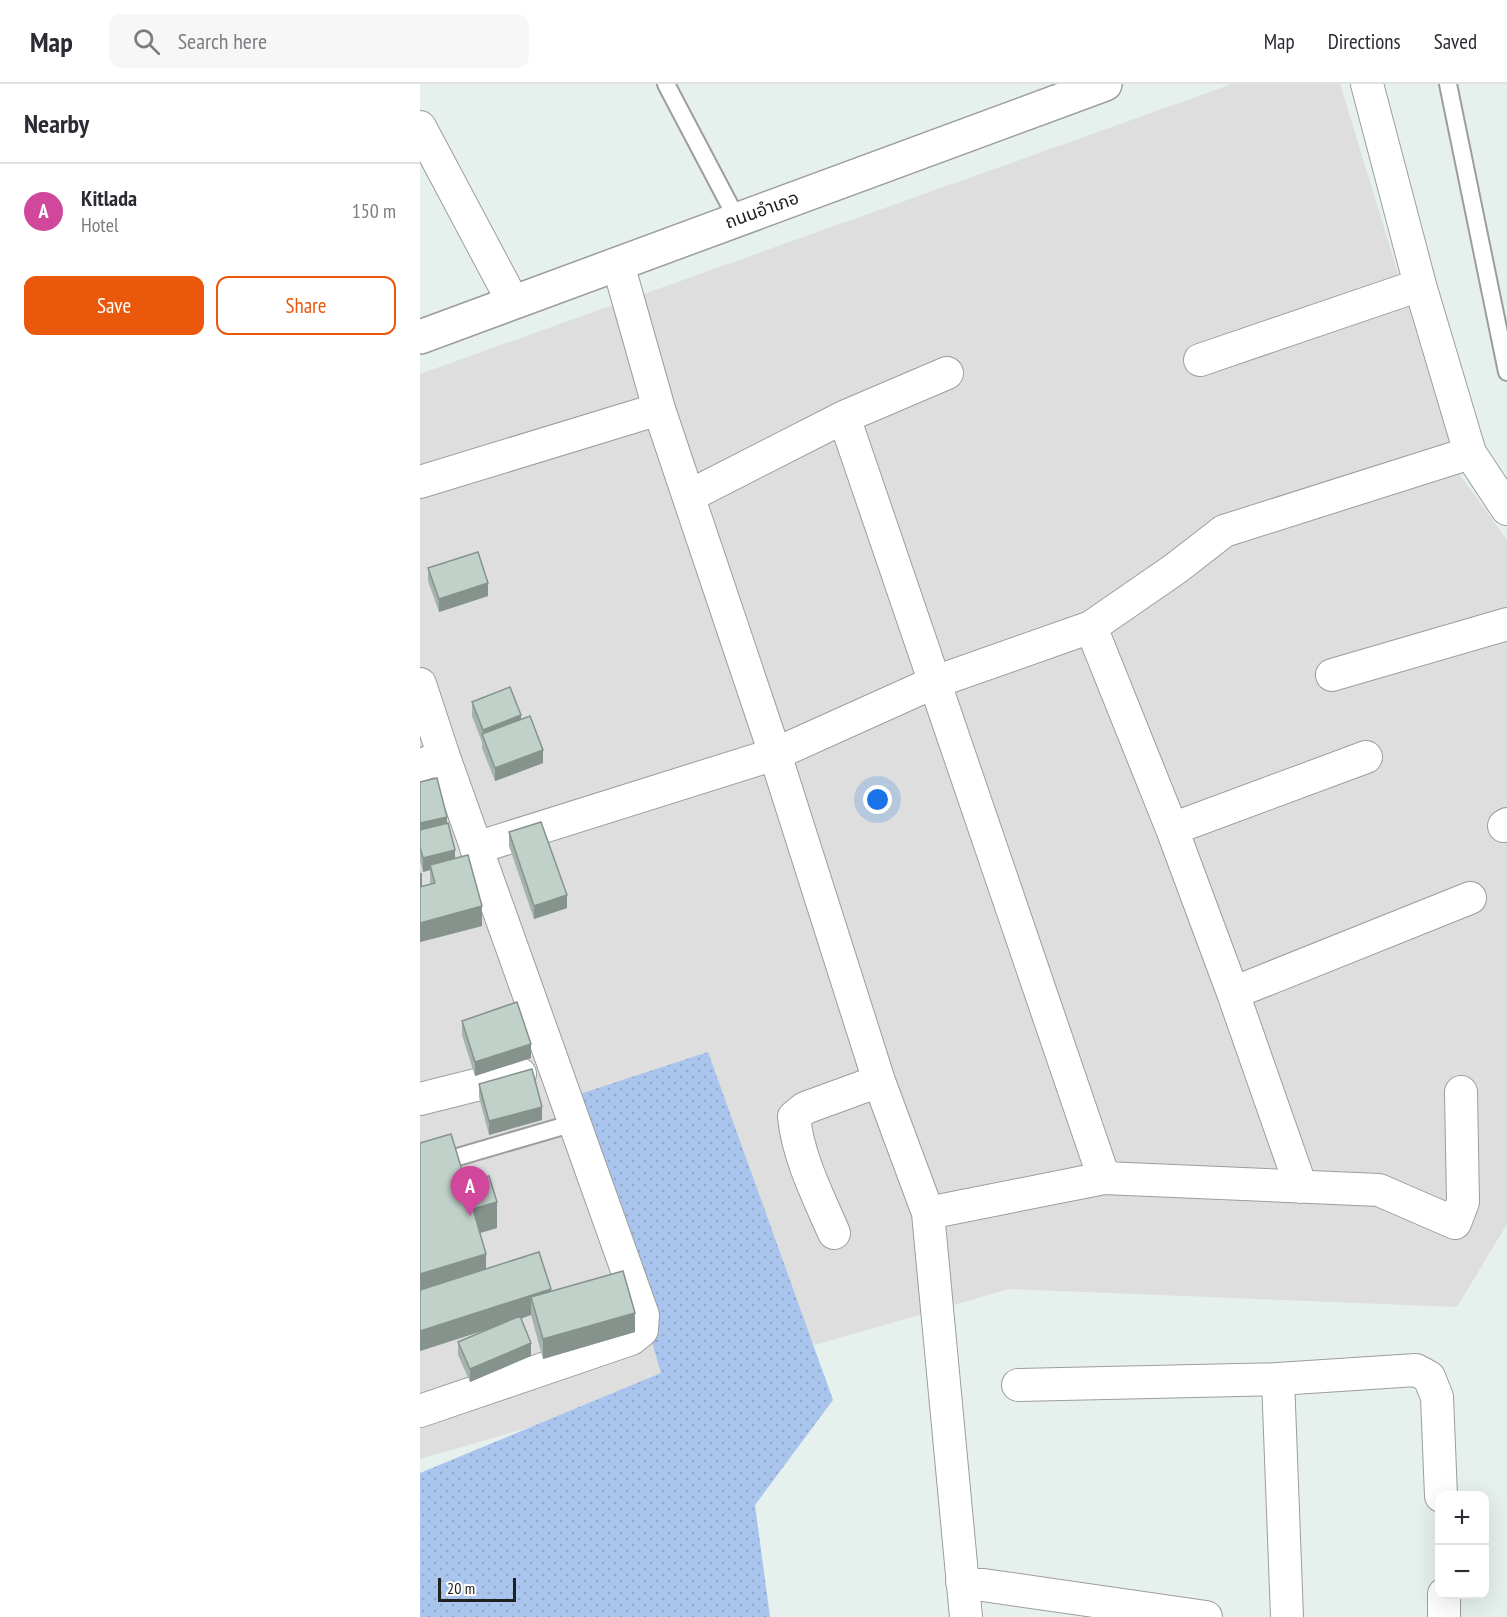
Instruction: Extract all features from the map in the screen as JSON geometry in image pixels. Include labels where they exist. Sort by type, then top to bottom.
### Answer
[{"type":"street","name":"ถนนอำเภอ","points":[[420,337],[1105,84]]},
{"type":"street","points":[[1366,84],[1420,285],[1470,453],[1507,509]]},
{"type":"street","points":[[420,127],[513,302]]},
{"type":"street","points":[[618,264],[659,409],[775,754],[879,1081],[928,1214],[966,1617]]},
{"type":"street","points":[[1200,360],[1420,285]]},
{"type":"street","points":[[689,496],[844,417],[947,373]]},
{"type":"street","points":[[420,482],[659,409]]},
{"type":"street","points":[[844,417],[1104,1178]]},
{"type":"street","points":[[476,848],[775,754],[934,682],[1091,627],[1175,569],[1224,531],[1470,453]]},
{"type":"street","points":[[1332,675],[1507,624]]},
{"type":"street","points":[[1091,627],[1172,829],[1301,1187]]},
{"type":"street","points":[[420,684],[432,761],[476,848],[643,1315],[642,1329],[631,1339],[420,1411]]},
{"type":"street","points":[[1172,829],[1366,757]]},
{"type":"street","points":[[1233,993],[1470,898]]},
{"type":"street","points":[[420,1099],[552,1065]]},
{"type":"street","points":[[834,1233],[808,1169],[796,1131],[795,1117],[805,1108],[879,1081]]},
{"type":"street","points":[[928,1214],[1104,1178],[1379,1190],[1455,1223],[1464,1202],[1461,1092]]},
{"type":"street","points":[[1018,1385],[1278,1379],[1416,1370],[1429,1377],[1437,1397],[1441,1491]]},
{"type":"street","points":[[1278,1379],[1287,1617]]},
{"type":"street","points":[[962,1582],[1206,1617]]},
{"type":"street","points":[[1443,1599],[1444,1617]]},
{"type":"lane","points":[[666,84],[737,219]]},
{"type":"lane","points":[[1448,84],[1507,372]]},
{"type":"lane","points":[[420,1168],[574,1123]]},
{"type":"shaded area","points":[[1232,84],[1340,84],[1460,475],[1507,540],[1507,1224],[1457,1307],[1009,1289],[420,1459],[420,374]]},
{"type":"shaded area","points":[[708,1052],[833,1400],[755,1505],[770,1617],[420,1617],[420,1473],[661,1373],[580,1094]]},
{"type":"building","points":[[478,552],[488,583],[439,599],[428,568]]},
{"type":"building","points":[[510,687],[521,715],[483,730],[472,702]]},
{"type":"building","points":[[530,716],[543,750],[495,768],[482,734]]},
{"type":"building","points":[[437,778],[447,817],[420,823],[420,782]]},
{"type":"building","points":[[541,822],[567,895],[534,906],[509,832]]},
{"type":"building","points":[[448,823],[455,850],[423,858],[420,847],[420,830]]},
{"type":"building","points":[[468,855],[482,906],[420,923],[420,887],[435,883],[430,865]]},
{"type":"building","points":[[517,1002],[531,1044],[475,1062],[462,1021]]},
{"type":"building","points":[[532,1069],[542,1107],[489,1121],[479,1084]]},
{"type":"building","points":[[451,1134],[466,1183],[489,1176],[497,1202],[473,1209],[486,1254],[420,1274],[420,1143]]},
{"type":"building","points":[[539,1252],[551,1289],[420,1331],[420,1290]]},
{"type":"building","points":[[623,1271],[635,1313],[543,1339],[531,1297]]},
{"type":"building","points":[[520,1316],[531,1343],[470,1369],[458,1342]]},
{"type":"place","name":"Kitlada","points":[[470,1216]]}]
